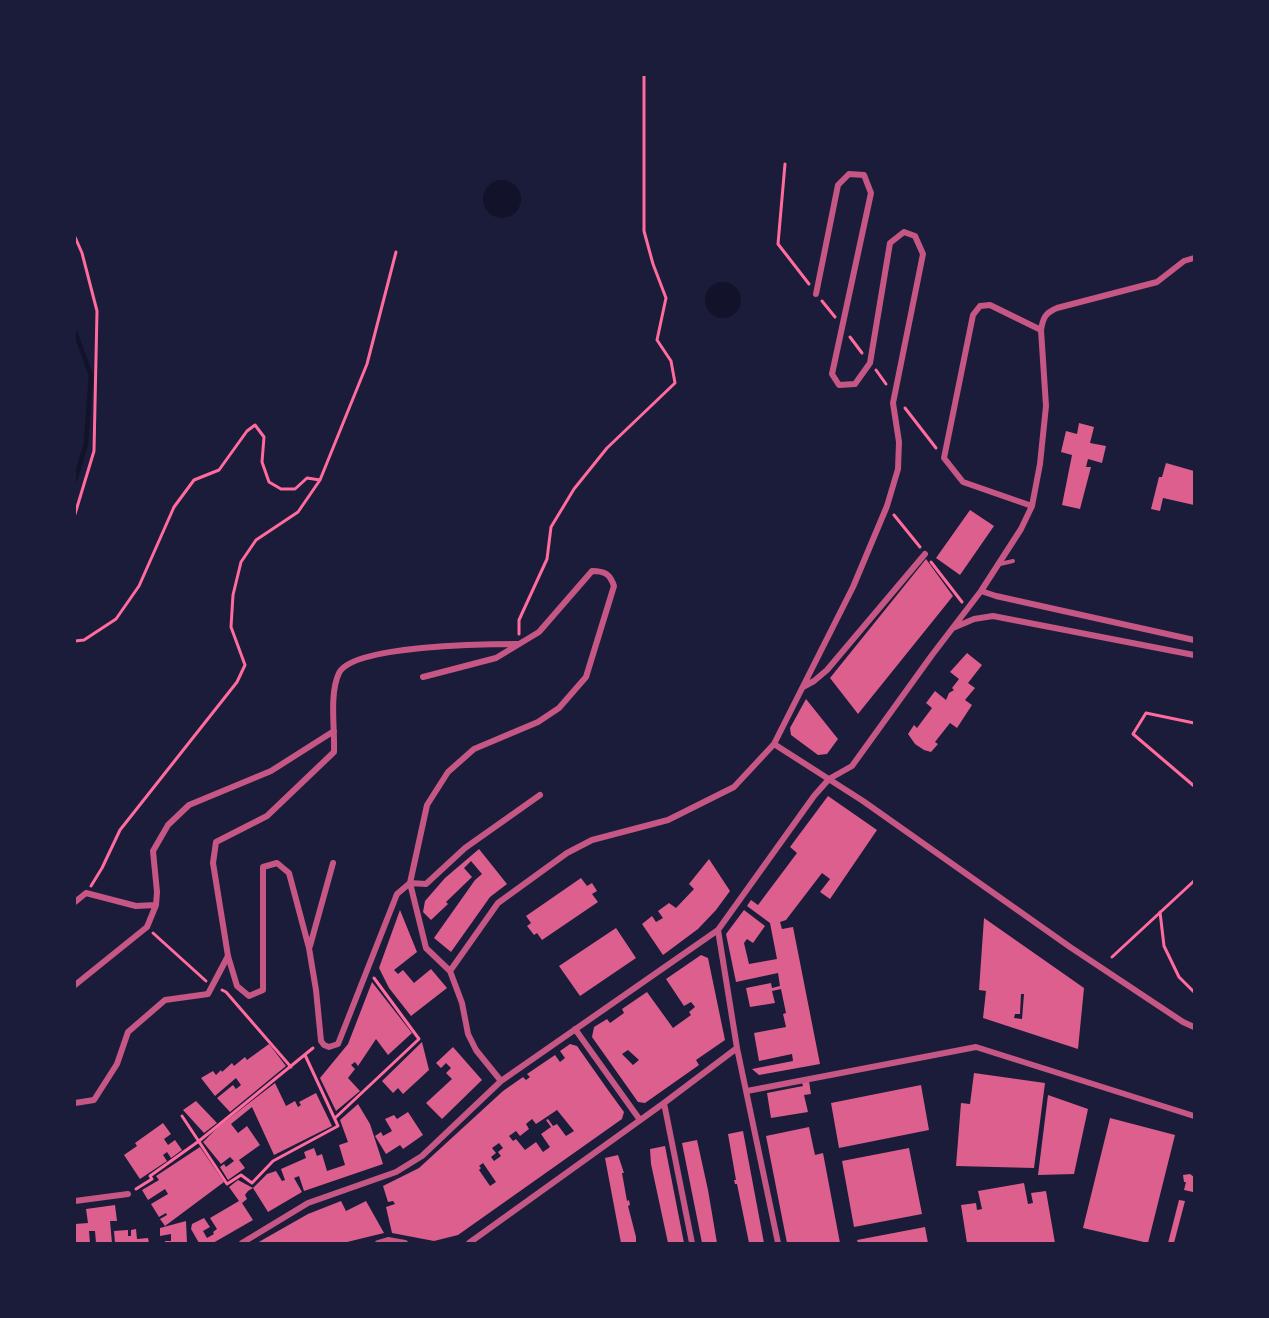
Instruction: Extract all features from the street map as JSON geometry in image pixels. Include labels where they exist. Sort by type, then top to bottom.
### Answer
[{"type":"street","points":[[450,971],[498,903],[567,853],[592,840],[668,820],[734,787],[774,744],[853,587],[887,506],[898,469],[899,442],[894,403],[923,254],[915,236],[904,231],[890,243],[870,363],[855,384],[839,385],[832,374],[871,193],[864,175],[849,174],[838,185],[816,294]]},
{"type":"street","points":[[242,1243],[308,1203],[396,1172],[422,1156],[501,1081],[718,930],[814,796],[829,779],[852,766],[1000,564],[1032,506],[1040,464],[1046,406],[1041,330],[1043,318],[1048,312],[1157,282],[1184,261],[1194,258]]},
{"type":"street","points":[[1032,506],[963,482],[944,459],[973,315],[980,306],[990,305],[1041,330]]},
{"type":"street","points":[[802,687],[827,670],[924,554]]},
{"type":"street","points":[[423,677],[496,658],[539,632],[592,571],[603,571],[610,577],[614,586],[586,677],[559,708],[538,722],[474,749],[448,772],[427,806],[410,883],[426,948],[450,971],[462,1003],[468,1034],[477,1050],[501,1081]]},
{"type":"street","points":[[981,591],[1194,640]]},
{"type":"street","points":[[950,630],[974,619],[993,616],[1194,655]]},
{"type":"street","points":[[518,644],[472,644],[382,653],[356,660],[340,671],[333,691],[334,752],[267,816],[216,842],[213,863],[228,956],[237,986],[249,996],[263,990],[263,867],[277,862],[289,873],[309,948],[321,1041],[329,1047],[338,1044],[397,894],[410,883],[426,884],[465,848],[540,795]]},
{"type":"street","points":[[75,985],[147,927],[156,905],[153,851],[168,825],[189,805],[271,771],[334,732]]},
{"type":"street","points":[[774,744],[829,779],[1070,947],[1194,1027]]},
{"type":"street","points":[[309,948],[333,863]]},
{"type":"street","points":[[75,902],[86,892],[136,906],[156,905]]},
{"type":"street","points":[[718,930],[737,1048],[778,1243]]},
{"type":"street","points":[[75,1103],[94,1100],[117,1064],[128,1032],[165,1000],[208,994],[228,956]]},
{"type":"street","points":[[576,1029],[640,1120]]},
{"type":"street","points":[[747,1091],[976,1047],[1194,1116]]},
{"type":"street","points":[[469,1243],[737,1048]]},
{"type":"street","points":[[664,1103],[692,1243]]},
{"type":"street","points":[[75,1201],[128,1194]]},
{"type":"street","points":[[378,1243],[388,1240],[405,1243]]},
{"type":"lane","points":[[1000,564],[1013,561]]},
{"type":"path","points":[[518,644],[519,620],[547,559],[551,527],[562,508],[574,489],[607,448],[675,383],[671,361],[657,340],[666,298],[644,231],[644,75]]},
{"type":"path","points":[[75,237],[82,253],[97,311],[94,452],[75,514]]},
{"type":"path","points":[[86,892],[102,868],[120,830],[237,682],[245,665],[231,627],[233,595],[241,562],[256,540],[298,512],[320,480],[367,364],[396,252]]},
{"type":"path","points":[[75,641],[84,640],[116,619],[139,586],[174,507],[194,480],[219,470],[247,431],[255,425],[264,437],[262,462],[269,482],[280,489],[295,489],[307,478],[320,480]]},
{"type":"path","points":[[1194,723],[1146,713],[1133,734],[1194,786]]},
{"type":"path","points":[[1112,957],[1194,881]]},
{"type":"path","points":[[1160,912],[1164,946],[1179,976],[1194,992]]},
{"type":"path","points":[[147,927],[212,986],[226,992],[291,1066]]},
{"type":"path","points":[[334,1118],[419,1039],[368,969]]},
{"type":"path","points":[[128,1194],[152,1179],[150,1176],[200,1141],[321,1041]]},
{"type":"path","points":[[182,1116],[227,1184],[241,1175],[252,1183],[273,1161],[338,1126],[304,1055]]},
{"type":"shaded area","points":[[502,180],[515,186],[521,199],[515,212],[502,218],[489,212],[483,199],[489,186]]},
{"type":"shaded area","points":[[723,282],[736,287],[741,300],[736,313],[723,318],[710,313],[705,300],[710,287]]},
{"type":"building","points":[[1079,423],[1094,427],[1090,443],[1106,446],[1102,463],[1088,459],[1086,467],[1091,467],[1080,509],[1062,505],[1072,455],[1061,452],[1066,431],[1077,434]]},
{"type":"building","points":[[1166,463],[1194,471],[1194,505],[1163,498],[1160,511],[1151,509],[1159,477],[1162,477]]},
{"type":"building","points":[[970,510],[994,526],[960,575],[936,558]]},
{"type":"building","points":[[926,559],[953,596],[858,714],[830,678]]},
{"type":"building","points":[[967,653],[982,665],[968,683],[975,688],[965,700],[972,705],[957,728],[950,723],[935,742],[938,744],[931,752],[924,750],[915,744],[908,734],[914,725],[917,728],[932,708],[926,703],[935,691],[946,700],[949,693],[954,690],[952,688],[959,679],[950,672]]},
{"type":"building","points":[[806,699],[838,739],[827,754],[818,755],[791,735],[790,728]]},
{"type":"building","points":[[828,796],[877,830],[830,899],[820,892],[830,879],[822,873],[786,920],[780,922],[782,929],[793,927],[820,1064],[759,1075],[752,1069],[793,1061],[792,1054],[759,1061],[754,1033],[786,1027],[783,1014],[786,1013],[781,989],[772,991],[775,1003],[750,1007],[746,988],[771,983],[772,988],[780,986],[778,973],[736,982],[726,934],[744,910],[765,926],[753,943],[747,939],[744,943],[749,964],[777,959],[770,923],[747,906],[751,900],[758,905],[797,853],[790,847]]},
{"type":"building","points":[[479,849],[507,884],[490,897],[451,952],[434,938],[475,880],[482,874],[471,861],[464,868],[472,877],[431,920],[423,912],[425,901],[445,878]]},
{"type":"building","points":[[709,859],[730,891],[698,929],[663,955],[642,924],[652,916],[656,922],[663,918],[658,911],[669,903],[676,908],[694,889],[689,884]]},
{"type":"building","points":[[581,878],[587,886],[592,883],[597,891],[592,894],[598,902],[542,940],[537,933],[534,935],[527,926],[531,923],[526,916]]},
{"type":"building","points":[[400,910],[417,952],[394,970],[398,974],[403,970],[414,983],[431,969],[447,988],[411,1016],[389,988],[379,968]]},
{"type":"building","points":[[984,918],[1084,988],[1078,1049],[983,1018],[986,991],[979,990]],"holes":[[[1021,994],[1024,994],[1022,1019],[1014,1018],[1015,1014],[1020,1014]]]},
{"type":"building","points":[[616,928],[636,958],[580,996],[559,966]]},
{"type":"building","points":[[701,955],[708,958],[725,1040],[696,1060],[699,1065],[645,1103],[638,1102],[592,1037],[594,1027],[607,1019],[610,1023],[624,1013],[622,1009],[647,992],[673,1028],[691,1015],[689,1012],[695,1007],[691,1002],[684,1006],[666,979]],"holes":[[[628,1050],[639,1060],[633,1065],[622,1054]]]},
{"type":"building","points":[[372,982],[412,1033],[388,1055],[376,1039],[358,1066],[355,1062],[351,1065],[355,1069],[348,1078],[360,1091],[336,1111],[320,1078],[348,1044]]},
{"type":"building","points":[[422,1042],[429,1070],[403,1094],[398,1088],[393,1093],[382,1081]]},
{"type":"building","points":[[269,1044],[286,1066],[230,1112],[217,1098],[233,1085],[236,1089],[241,1085],[236,1078],[215,1096],[201,1078],[213,1071],[216,1075],[232,1063],[234,1066],[245,1057],[247,1060]]},
{"type":"building","points":[[570,1044],[577,1046],[624,1112],[622,1119],[458,1235],[434,1241],[392,1233],[386,1207],[395,1204],[393,1201],[388,1202],[383,1186],[419,1168],[503,1091],[523,1077],[526,1080],[530,1077],[527,1074],[555,1055],[560,1062],[565,1058],[560,1051]],"holes":[[[557,1110],[574,1131],[566,1136],[557,1124],[553,1126],[548,1119],[546,1120],[551,1127],[541,1134],[550,1147],[543,1152],[536,1142],[525,1150],[516,1139],[513,1141],[509,1136],[516,1131],[520,1136],[529,1129],[526,1124],[532,1119],[536,1124]],[[499,1143],[503,1148],[498,1152],[501,1156],[494,1161],[491,1157],[496,1153],[492,1148]],[[483,1163],[496,1182],[490,1186],[479,1170],[481,1168],[479,1166]]]},
{"type":"building","points":[[453,1047],[482,1080],[442,1119],[426,1103],[452,1079],[446,1073],[451,1068],[446,1063],[441,1068],[436,1063]]},
{"type":"building","points":[[974,1073],[1045,1083],[1034,1168],[956,1166],[961,1103],[970,1104]]},
{"type":"building","points":[[809,1081],[811,1094],[804,1095],[808,1112],[771,1118],[767,1093],[803,1086],[802,1083]]},
{"type":"building","points":[[275,1083],[286,1106],[295,1101],[298,1107],[301,1105],[299,1102],[316,1093],[332,1126],[274,1155],[252,1107],[231,1124],[238,1133],[247,1126],[260,1145],[239,1160],[245,1168],[228,1180],[220,1167],[224,1164],[226,1167],[234,1161],[230,1157],[221,1164],[203,1142],[218,1127]]},
{"type":"building","points":[[921,1085],[929,1130],[839,1148],[831,1103]]},
{"type":"building","points":[[1048,1095],[1088,1109],[1074,1174],[1038,1175]]},
{"type":"building","points":[[196,1101],[217,1123],[204,1133],[183,1110]]},
{"type":"building","points":[[358,1104],[370,1124],[383,1164],[304,1191],[299,1176],[294,1178],[302,1192],[268,1212],[253,1188],[267,1174],[276,1171],[282,1181],[285,1180],[281,1169],[306,1158],[304,1152],[314,1148],[317,1156],[322,1154],[327,1171],[345,1165],[339,1145],[348,1142],[340,1120]]},
{"type":"building","points":[[408,1112],[423,1135],[403,1149],[400,1145],[386,1154],[375,1136],[381,1132],[383,1136],[392,1131],[385,1119],[394,1115],[397,1119]]},
{"type":"building","points":[[1110,1118],[1175,1135],[1148,1243],[1083,1228]]},
{"type":"building","points":[[163,1123],[171,1134],[164,1139],[168,1145],[175,1140],[182,1150],[171,1158],[167,1152],[163,1155],[167,1161],[140,1179],[124,1155],[137,1146],[135,1143]]},
{"type":"building","points":[[809,1127],[815,1155],[823,1153],[840,1243],[787,1243],[766,1136]]},
{"type":"building","points":[[743,1131],[764,1243],[749,1243],[737,1184],[734,1180],[736,1180],[728,1134]]},
{"type":"building","points":[[697,1140],[717,1243],[702,1243],[682,1143]]},
{"type":"building","points":[[665,1146],[684,1243],[668,1243],[651,1164],[650,1149]]},
{"type":"building","points":[[200,1147],[224,1182],[165,1226],[160,1219],[167,1215],[166,1213],[159,1217],[151,1204],[168,1194],[165,1189],[148,1200],[142,1190],[159,1180],[156,1176]]},
{"type":"building","points":[[909,1148],[922,1214],[854,1227],[842,1161]]},
{"type":"building","points":[[618,1155],[624,1173],[622,1173],[636,1243],[621,1243],[605,1158]]},
{"type":"building","points":[[1190,1174],[1194,1177],[1193,1192],[1184,1190],[1186,1182],[1184,1182],[1183,1175]]},
{"type":"building","points":[[238,1180],[253,1188],[245,1195],[247,1199],[242,1203],[253,1220],[213,1243],[199,1243],[191,1229],[192,1224],[204,1218],[210,1227],[203,1231],[207,1238],[214,1234],[213,1232],[217,1229],[210,1218],[239,1201],[229,1187]]},
{"type":"building","points":[[1024,1183],[1028,1204],[1033,1203],[1031,1193],[1046,1191],[1055,1243],[967,1243],[961,1205],[976,1203],[977,1210],[982,1209],[978,1191]]},
{"type":"building","points":[[1179,1200],[1185,1201],[1174,1243],[1168,1243]]},
{"type":"building","points":[[341,1201],[346,1211],[366,1201],[384,1233],[343,1243],[257,1243],[308,1214]]},
{"type":"building","points":[[115,1205],[117,1221],[110,1221],[112,1243],[96,1243],[95,1231],[89,1231],[90,1243],[75,1243],[75,1224],[88,1223],[86,1209]]},
{"type":"building","points":[[186,1221],[187,1243],[165,1243],[165,1241],[171,1241],[171,1234],[160,1236],[160,1228]]},
{"type":"building","points":[[925,1227],[928,1243],[858,1243],[857,1240]]},
{"type":"building","points":[[136,1229],[137,1239],[148,1238],[149,1243],[115,1243],[114,1231],[128,1230],[128,1236],[131,1236],[131,1230]]},
{"type":"waterway","points":[[75,332],[91,375],[86,444],[75,480]]}]
